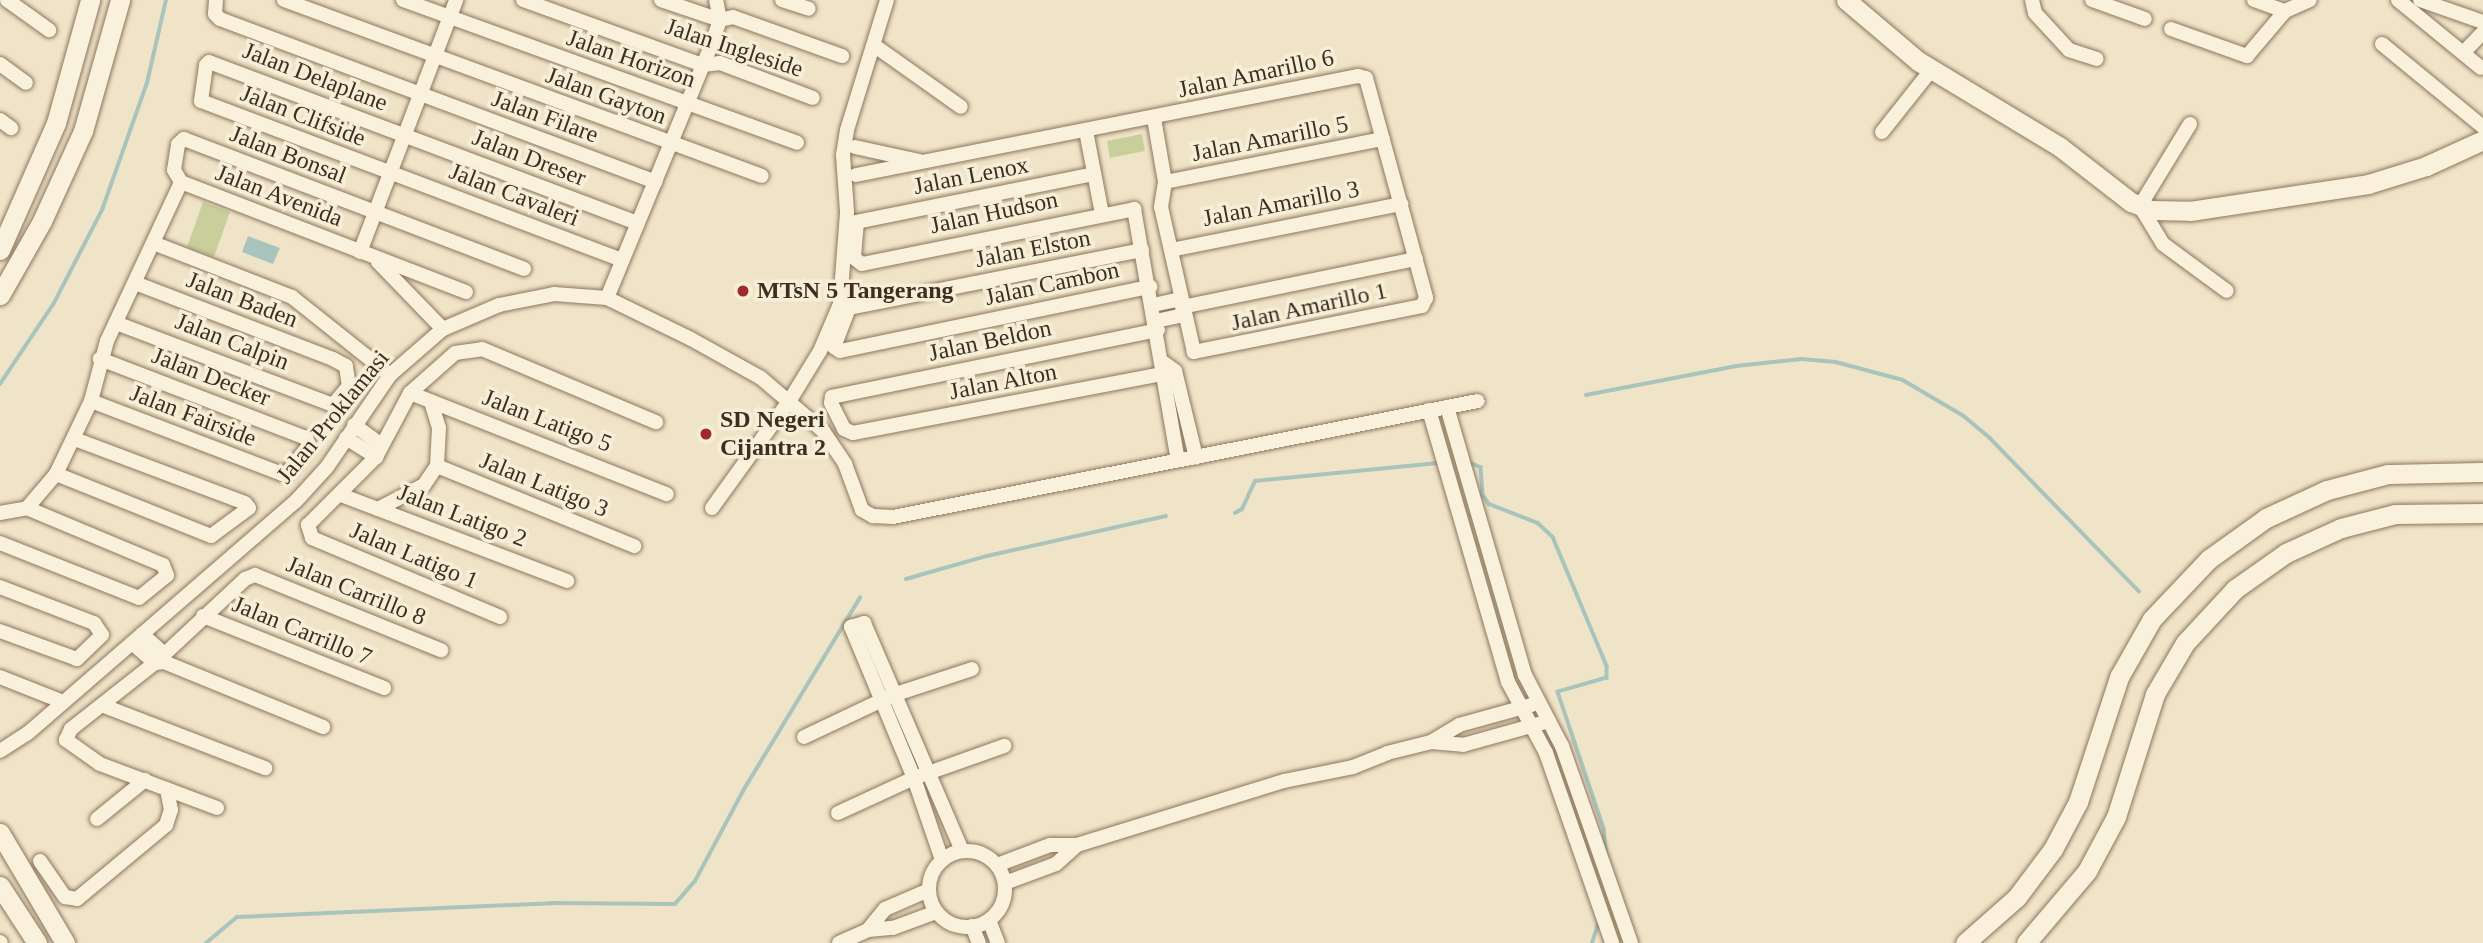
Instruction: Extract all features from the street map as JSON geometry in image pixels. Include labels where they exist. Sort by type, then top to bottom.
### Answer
[{"type":"main road","points":[[0,250],[57,124],[90,0]]},
{"type":"main road","points":[[0,295],[42,221],[83,131],[120,0]]},
{"type":"main road","points":[[1851,2],[1932,69],[2060,147],[2140,206],[2190,211],[2368,184],[2426,166],[2483,140]]},
{"type":"main road","points":[[1965,943],[2017,897],[2053,849],[2078,802],[2119,677],[2152,619],[2209,559],[2266,518],[2326,490],[2388,474],[2483,472]]},
{"type":"main road","points":[[2026,943],[2087,871],[2116,817],[2155,694],[2185,643],[2235,589],[2286,553],[2340,528],[2395,514],[2483,513]]},
{"type":"main road","points":[[0,833],[65,943]]},
{"type":"main road","points":[[0,887],[37,943]]},
{"type":"street","points":[[8,0],[49,30]]},
{"type":"street","name":"Jalan Filare","points":[[216,0],[215,14],[220,19],[655,182]]},
{"type":"street","name":"Jalan Gayton","points":[[284,0],[762,176]]},
{"type":"street","name":"Jalan Horizon","points":[[403,0],[687,106],[704,106],[797,143]]},
{"type":"street","points":[[443,329],[366,254],[375,213],[456,0]]},
{"type":"street","name":"Jalan Ingleside","points":[[523,0],[703,65],[720,63],[813,98]]},
{"type":"street","points":[[661,0],[720,20],[733,17],[842,56]]},
{"type":"street","points":[[607,298],[720,20],[716,0]]},
{"type":"street","points":[[782,0],[805,5]]},
{"type":"street","points":[[712,508],[790,400],[820,351],[840,304],[847,212],[843,155],[847,130],[887,0]]},
{"type":"street","points":[[2032,0],[2035,13],[2069,50],[2097,59]]},
{"type":"street","points":[[2092,0],[2145,19]]},
{"type":"street","points":[[2253,0],[2285,11]]},
{"type":"street","points":[[2171,29],[2247,56],[2285,11],[2309,0]]},
{"type":"street","points":[[2398,0],[2481,68]]},
{"type":"street","points":[[2420,0],[2483,22]]},
{"type":"street","points":[[2463,53],[2483,32]]},
{"type":"street","points":[[2382,44],[2483,127]]},
{"type":"street","points":[[875,46],[961,107]]},
{"type":"street","name":"Jalan Clifside","points":[[209,62],[201,101],[390,173]]},
{"type":"street","name":"Jalan Delaplane","points":[[209,62],[405,135]]},
{"type":"street","points":[[0,64],[26,83]]},
{"type":"street","points":[[1882,132],[1932,69]]},
{"type":"street","name":"Jalan Amarillo 6","points":[[856,175],[1366,78],[1383,139]]},
{"type":"street","points":[[1154,118],[1165,182],[1161,207],[1182,307]]},
{"type":"street","points":[[2190,124],[2140,206],[2163,244],[2227,291]]},
{"type":"street","points":[[1086,131],[1102,214]]},
{"type":"street","name":"Jalan Dreser","points":[[405,135],[638,223]]},
{"type":"street","name":"Jalan Bonsal","points":[[181,182],[175,176],[174,160],[178,144],[184,139],[524,269]]},
{"type":"street","points":[[1153,306],[1182,307],[1416,259],[1383,139]]},
{"type":"street","name":"Jalan Amarillo 5","points":[[1165,182],[1383,139]]},
{"type":"street","points":[[855,146],[924,163]]},
{"type":"street","name":"Jalan Cavaleri","points":[[390,173],[622,260]]},
{"type":"street","name":"Jalan Lenox","points":[[862,264],[854,258],[857,222],[1094,174]]},
{"type":"street","points":[[27,508],[56,474],[75,439],[91,401],[100,359],[135,284],[145,254],[156,244],[181,182]]},
{"type":"street","name":"Jalan Avenida","points":[[181,182],[466,292]]},
{"type":"street","name":"Jalan Amarillo 3","points":[[1171,250],[1401,204]]},
{"type":"street","name":"Jalan Hudson","points":[[862,264],[1134,209],[1142,250]]},
{"type":"street","points":[[156,244],[292,297],[390,374]]},
{"type":"street","points":[[1142,250],[1178,460]]},
{"type":"street","name":"Jalan Elston","points":[[840,351],[834,344],[849,308],[1142,250]]},
{"type":"street","name":"Jalan Amarillo 1","points":[[1182,307],[1192,349],[1202,353],[1418,308],[1424,303],[1416,259]]},
{"type":"street","name":"Jalan Baden","points":[[135,284],[333,359],[351,374],[338,404],[331,404]]},
{"type":"street","name":"Jalan Cambon","points":[[840,351],[1150,288]]},
{"type":"street","name":"Jalan Proklamasi","points":[[0,751],[63,702],[296,501],[327,467],[390,374],[443,329],[499,305],[554,294],[607,298],[691,339],[790,400],[823,431],[845,464],[862,510],[873,516],[893,517],[1478,401]]},
{"type":"street","name":"Jalan Beldon","points":[[853,433],[844,429],[832,397],[1157,326],[1182,307]]},
{"type":"street","name":"Jalan Calpin","points":[[116,323],[331,404]]},
{"type":"street","points":[[341,495],[379,451],[410,393],[455,353],[482,349],[656,422]]},
{"type":"street","name":"Jalan Decker","points":[[100,359],[306,438],[309,445],[289,471],[279,473]]},
{"type":"street","points":[[1162,368],[1175,371],[1196,457]]},
{"type":"street","name":"Jalan Alton","points":[[853,433],[1162,368]]},
{"type":"street","name":"Jalan Latigo 5","points":[[410,393],[667,494]]},
{"type":"street","name":"Jalan Fairside","points":[[91,401],[279,473]]},
{"type":"street","points":[[378,509],[424,485],[436,466],[439,428],[431,401]]},
{"type":"street","points":[[1447,407],[1525,675],[1562,747],[1631,943]]},
{"type":"street","points":[[1429,410],[1508,682],[1546,754],[1612,943]]},
{"type":"street","points":[[350,431],[379,451]]},
{"type":"street","points":[[56,474],[211,536],[248,511],[245,503],[75,439]]},
{"type":"street","name":"Jalan Latigo 3","points":[[436,466],[634,546]]},
{"type":"street","name":"Jalan Latigo 2","points":[[341,495],[567,581]]},
{"type":"street","name":"Jalan Latigo 1","points":[[341,495],[308,525],[312,538],[500,617]]},
{"type":"street","points":[[0,513],[27,508],[163,565],[167,575],[147,595],[132,596],[0,543]]},
{"type":"street","name":"Jalan Carrillo 8","points":[[203,616],[255,575],[441,650]]},
{"type":"street","points":[[0,587],[94,623],[102,629],[99,640],[77,659],[0,631]]},
{"type":"street","points":[[203,616],[161,660],[71,729],[66,740],[70,746],[100,764],[216,808]]},
{"type":"street","name":"Jalan Carrillo 7","points":[[203,616],[384,688]]},
{"type":"street","points":[[857,625],[919,776],[942,860],[929,890],[936,912],[950,923],[972,926],[989,920],[1002,904],[1005,883],[997,865],[985,855],[962,851],[942,860]]},
{"type":"street","points":[[137,638],[161,660],[323,727]]},
{"type":"street","points":[[804,737],[887,698],[972,669]]},
{"type":"street","points":[[0,677],[63,702]]},
{"type":"street","points":[[997,865],[1050,845],[1077,845],[1215,800],[1353,767],[1387,753],[1431,742],[1459,725],[1539,703]]},
{"type":"street","points":[[104,706],[265,768]]},
{"type":"street","points":[[1431,742],[1464,746],[1549,721]]},
{"type":"street","points":[[838,813],[919,776],[1004,746]]},
{"type":"street","points":[[919,776],[962,851]]},
{"type":"street","points":[[97,819],[145,780]]},
{"type":"street","points":[[40,861],[69,900],[76,900],[162,831],[170,817],[167,789]]},
{"type":"street","points":[[1005,883],[1056,864],[1077,845]]},
{"type":"street","points":[[868,930],[885,909],[929,890]]},
{"type":"street","points":[[839,943],[868,930],[893,928],[936,912]]},
{"type":"street","points":[[989,920],[998,943]]},
{"type":"street","points":[[972,926],[979,943]]},
{"type":"green space","points":[[1142,134],[1145,151],[1110,158],[1107,141]]},
{"type":"green space","points":[[203,202],[230,212],[214,257],[187,247]]},
{"type":"water","points":[[248,236],[280,248],[273,264],[242,252]]},
{"type":"waterway","points":[[0,384],[54,303],[102,210],[147,83],[166,0]]},
{"type":"waterway","points":[[1586,395],[1736,366],[1802,359],[1836,362],[1903,380],[1964,416],[1990,438],[2139,591]]},
{"type":"waterway","points":[[1465,461],[1481,467],[1483,495],[1489,504],[1538,523],[1553,537],[1607,666],[1607,678],[1558,692],[1604,829],[1607,856]]},
{"type":"waterway","points":[[1235,513],[1242,509],[1255,481],[1440,463]]},
{"type":"waterway","points":[[906,579],[987,556],[1166,516]]},
{"type":"waterway","points":[[206,943],[237,917],[552,903],[675,904],[695,881],[743,791],[860,598]]},
{"type":"waterway","points":[[1592,943],[1599,922]]},
{"type":"place","name":"MTsN 5 Tangerang","points":[[743,291]]},
{"type":"place","name":"SD Negeri Cijantra 2","points":[[706,434]]}]
